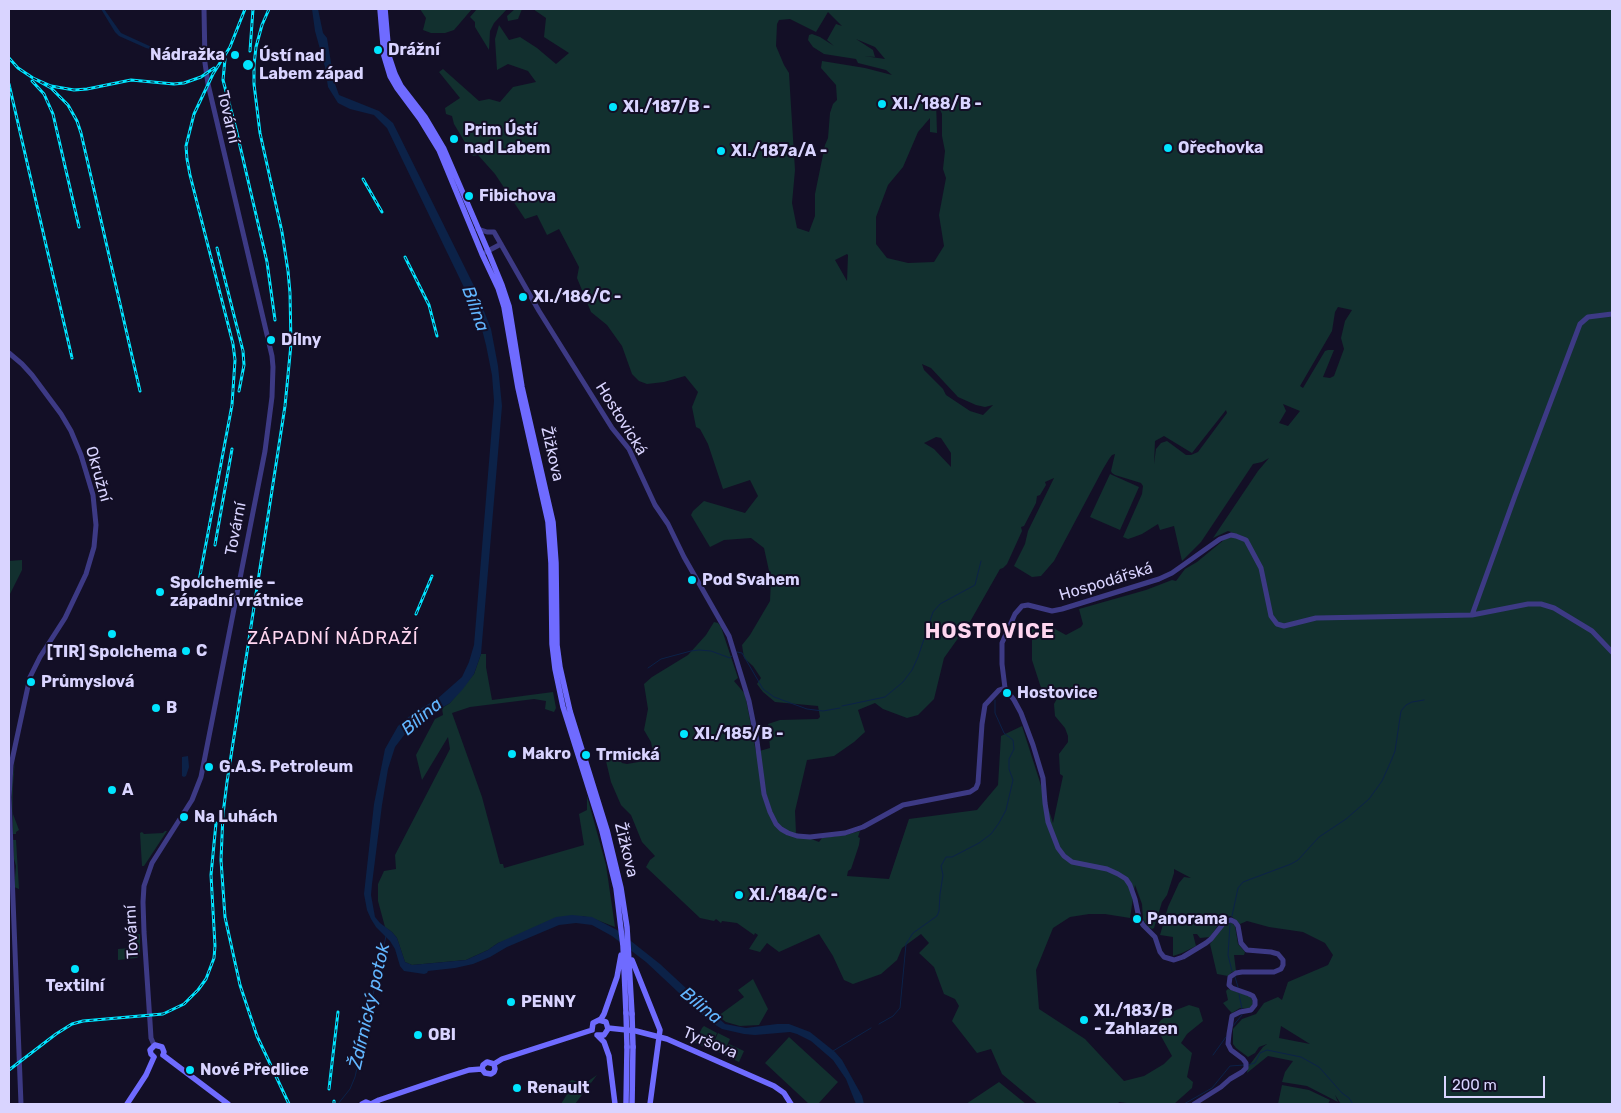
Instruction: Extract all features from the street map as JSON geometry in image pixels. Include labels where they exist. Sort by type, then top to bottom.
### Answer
[{"type":"main road","name":"Žižkova","points":[[380,9],[384,56],[390,76],[439,150],[502,285],[509,306],[522,387],[553,522],[556,563],[557,644],[564,686],[615,859],[627,927],[629,951]]},
{"type":"main road","name":"Žižkova","points":[[385,9],[389,56],[395,74],[401,86],[426,117],[444,149],[478,229],[504,307],[518,388],[545,504],[550,541],[553,657],[558,688],[610,860],[621,922],[623,946]]},
{"type":"main road","points":[[623,946],[629,1013]]},
{"type":"main road","points":[[592,1030],[593,1023],[604,1014],[617,977],[623,946]]},
{"type":"main road","points":[[629,951],[632,1104]]},
{"type":"main road","points":[[629,951],[636,973],[659,1026],[660,1036],[655,1056],[650,1104]]},
{"type":"main road","points":[[598,1036],[605,1034],[608,1028],[606,1022],[599,1020]]},
{"type":"main road","name":"Tyršova","points":[[608,1028],[629,1029],[660,1036],[774,1086],[784,1093],[791,1104]]},
{"type":"main road","points":[[592,1030],[604,1042],[609,1056],[615,1104]]},
{"type":"main road","points":[[482,1069],[483,1065],[487,1062],[494,1064],[502,1059],[592,1030]]},
{"type":"main road","points":[[158,1044],[162,1047],[163,1055],[159,1058],[154,1057],[150,1052],[151,1048],[158,1044]]},
{"type":"main road","points":[[626,1104],[630,1047]]},
{"type":"main road","points":[[163,1055],[228,1104]]},
{"type":"main road","points":[[127,1104],[146,1075],[154,1057]]},
{"type":"main road","points":[[482,1069],[485,1074],[491,1074],[494,1072],[494,1064]]},
{"type":"main road","points":[[362,1104],[366,1102],[372,1104],[378,1100],[447,1077],[475,1069],[482,1069]]},
{"type":"street","name":"Tovární","points":[[154,1045],[151,1038],[147,982],[143,914],[144,886],[152,864],[192,800],[201,777],[265,451],[272,397],[272,356],[208,84],[204,9]]},
{"type":"street","name":"Hostovická","points":[[478,229],[494,232],[538,311],[612,428],[629,449],[655,505],[668,524],[684,557],[729,636],[749,701],[757,741],[762,785],[770,812],[781,829],[797,836],[810,837],[845,833],[863,827],[904,805],[970,792],[976,788],[978,782],[985,705],[999,690],[1005,688]]},
{"type":"street","points":[[485,252],[501,244]]},
{"type":"street","points":[[1472,615],[1580,324],[1588,317],[1612,314]]},
{"type":"street","name":"Okružní","points":[[9,353],[22,364],[61,414],[71,431],[81,455],[93,495],[96,525],[94,547],[86,574],[65,618],[32,671],[12,758],[9,796],[21,1104]]},
{"type":"street","name":"Hospodářská","points":[[1005,688],[1002,643],[1015,614],[1022,606],[1028,605],[1052,610],[1062,609],[1159,579],[1172,573],[1220,539],[1231,536],[1246,540],[1261,568],[1271,616],[1277,624],[1284,626],[1316,618],[1472,615]]},
{"type":"street","points":[[1472,615],[1528,604],[1542,604],[1554,608],[1592,631],[1612,652]]},
{"type":"street","points":[[1005,688],[1021,713],[1043,778],[1044,803],[1048,822],[1058,848],[1072,862],[1107,870],[1118,874],[1126,880],[1135,899],[1138,918],[1155,937],[1160,952],[1164,957],[1174,960],[1189,954],[1211,939],[1226,921],[1231,920],[1236,922],[1241,943],[1247,950],[1271,952],[1280,956],[1282,960],[1283,965],[1274,972],[1242,972],[1230,977],[1229,985],[1232,988],[1249,994],[1255,1000],[1255,1005],[1251,1010],[1232,1016],[1229,1034],[1228,1044],[1231,1050],[1243,1059],[1246,1065],[1242,1072],[1194,1104]]},
{"type":"green space","points":[[420,9],[472,9],[454,30],[445,33],[431,33],[423,30],[426,18]]},
{"type":"green space","points":[[477,9],[507,9],[494,23],[490,31],[489,50],[475,27],[475,22],[470,17]]},
{"type":"green space","points":[[515,9],[522,9],[518,19],[508,21],[507,16]]},
{"type":"green space","points":[[533,9],[1612,9],[1612,1104],[1341,1104],[1335,1095],[1338,1102],[1307,1086],[1282,1082],[1285,1072],[1293,1061],[1268,1056],[1247,1073],[1248,1067],[1267,1044],[1259,1047],[1255,1053],[1248,1057],[1233,1044],[1233,1029],[1242,1019],[1256,1014],[1264,1003],[1278,997],[1282,1000],[1288,982],[1328,965],[1333,955],[1325,943],[1303,932],[1269,927],[1247,921],[1240,924],[1231,916],[1221,921],[1210,937],[1200,938],[1197,934],[1193,934],[1196,946],[1173,956],[1173,937],[1160,935],[1168,907],[1179,883],[1184,877],[1191,878],[1174,869],[1167,895],[1162,902],[1154,928],[1152,929],[1147,926],[1143,919],[1142,904],[1135,885],[1130,918],[1105,914],[1089,914],[1070,917],[1053,928],[1036,970],[1039,1009],[1085,1039],[1124,1081],[1144,1076],[1164,1064],[1172,1056],[1156,1027],[1161,1020],[1176,1010],[1189,1005],[1199,1008],[1203,1021],[1187,1034],[1181,1043],[1192,1053],[1187,1077],[1193,1082],[1192,1088],[1174,1104],[1119,1102],[1118,1104],[1038,1104],[1002,1074],[991,1049],[977,1053],[952,1021],[959,1006],[955,999],[944,994],[934,967],[919,953],[929,943],[921,934],[902,948],[897,960],[881,974],[853,984],[844,980],[833,956],[819,934],[779,952],[767,943],[760,952],[749,949],[758,935],[755,933],[754,935],[737,923],[722,921],[721,923],[716,919],[714,921],[700,918],[646,867],[655,856],[642,842],[631,815],[621,805],[611,782],[606,761],[615,755],[622,763],[627,764],[650,760],[653,752],[651,742],[644,730],[648,709],[644,684],[688,655],[706,635],[714,622],[718,623],[721,627],[738,678],[734,681],[745,694],[756,752],[770,748],[768,724],[780,720],[818,719],[820,717],[818,706],[775,702],[757,684],[761,678],[753,666],[744,658],[742,645],[770,601],[771,580],[764,548],[751,538],[724,540],[710,547],[691,515],[704,501],[745,513],[758,496],[750,480],[723,489],[708,444],[700,429],[696,427],[692,407],[698,392],[685,376],[664,382],[647,384],[639,381],[632,374],[622,346],[607,325],[591,312],[577,278],[579,267],[559,229],[547,235],[537,215],[525,219],[495,174],[478,155],[473,156],[454,124],[452,116],[446,114],[445,108],[460,98],[439,72],[443,69],[479,101],[489,99],[500,102],[513,87],[536,82],[528,71],[508,64],[497,70],[495,39],[499,25],[509,40],[520,37],[556,64],[569,53],[544,37],[546,18]],"holes":[[[828,12],[842,26],[836,24],[827,40],[834,46],[812,34],[809,35],[808,40],[813,47],[824,54],[856,59],[858,63],[886,70],[892,75],[865,68],[822,61],[821,68],[836,85],[837,100],[833,104],[830,113],[828,138],[815,194],[815,216],[809,232],[797,228],[792,203],[795,170],[789,73],[776,46],[777,24],[779,20],[790,19],[816,32]],[[856,39],[875,47],[885,59],[864,56],[875,57],[873,50]],[[936,100],[942,114],[942,136],[945,151],[943,169],[946,178],[939,215],[944,246],[934,262],[908,263],[887,258],[876,244],[876,217],[888,185],[903,167],[918,132],[930,118],[930,132],[937,133]],[[848,255],[847,281],[835,260]],[[1338,307],[1352,310],[1345,321],[1341,338],[1344,349],[1334,376],[1330,378],[1323,377],[1334,350],[1328,350],[1325,351],[1303,388],[1300,386],[1332,331],[1335,312]],[[922,364],[931,368],[958,397],[976,405],[985,407],[993,405],[983,415],[970,411],[946,395],[943,389],[924,370]],[[1283,404],[1300,411],[1288,426],[1279,423],[1286,411]],[[1226,410],[1227,413],[1198,452],[1186,455],[1167,441],[1161,443],[1156,449],[1154,464],[1155,441],[1164,436],[1192,453]],[[936,437],[941,438],[951,453],[951,467],[934,449],[924,443]],[[1115,454],[1112,473],[1141,483],[1143,486],[1142,494],[1123,537],[1128,539],[1134,537],[1158,524],[1160,530],[1174,526],[1182,561],[1201,542],[1253,464],[1269,458],[1258,471],[1213,538],[1228,531],[1242,536],[1225,539],[1197,562],[1185,569],[1176,581],[1172,580],[1146,590],[1079,609],[1083,624],[1066,635],[1046,624],[1032,629],[1032,660],[1043,694],[1075,689],[1059,695],[1054,704],[1055,716],[1065,728],[1068,742],[1059,754],[1060,774],[1063,776],[1053,823],[1022,726],[1001,736],[998,785],[977,810],[909,819],[889,879],[847,876],[859,845],[860,838],[858,837],[860,831],[822,838],[819,842],[796,833],[795,811],[807,760],[834,756],[854,742],[865,732],[858,710],[875,703],[883,709],[907,718],[918,715],[934,699],[944,658],[971,620],[1000,569],[1007,564],[1022,531],[1021,527],[1024,526],[1036,503],[1037,496],[1040,495],[1046,485],[1045,482],[1054,478],[1028,531],[1025,544],[1014,566],[1032,577],[1041,576],[1054,561],[1112,455]],[[1281,1026],[1310,1044],[1279,1038]]]},
{"type":"green space","points":[[1110,474],[1139,487],[1120,530],[1090,517]]},
{"type":"green space","points":[[22,560],[22,570],[9,596],[9,561]]},
{"type":"green space","points":[[481,654],[486,654],[486,667],[492,700],[553,692],[556,708],[554,712],[545,709],[546,701],[534,699],[470,707],[452,713],[482,797],[500,864],[503,864],[504,868],[584,845],[579,814],[587,810],[587,796],[606,865],[615,927],[583,916],[498,943],[466,960],[412,965],[405,962],[397,938],[385,927],[378,901],[378,884],[384,871],[396,869],[395,855],[450,749],[448,737],[422,780],[416,755],[435,719],[443,715],[442,708],[450,703],[474,674]]},
{"type":"green space","points":[[15,760],[13,814],[19,830],[16,834],[13,834],[12,782]]},
{"type":"green space","points":[[167,831],[144,866],[142,866],[140,833],[163,833]]},
{"type":"green space","points":[[13,840],[16,840],[19,889],[14,887],[16,866]]},
{"type":"green space","points":[[1229,923],[1235,926],[1238,944],[1245,952],[1244,955],[1234,955],[1236,971],[1228,976],[1217,974],[1210,944],[1225,924]]},
{"type":"green space","points":[[140,934],[140,955],[137,958],[118,960],[118,949],[131,948],[134,935]]},
{"type":"green space","points":[[753,979],[768,1009],[759,1025],[740,1026],[726,1022],[718,1016],[744,997],[738,990]]},
{"type":"green space","points":[[1228,989],[1249,996],[1253,1004],[1249,1009],[1240,1008],[1232,1013],[1223,1003],[1228,1000],[1226,991]]},
{"type":"green space","points":[[704,1026],[717,1033],[710,1049],[695,1043]]},
{"type":"green space","points":[[718,1033],[730,1039],[723,1054],[711,1049]]},
{"type":"green space","points":[[789,1037],[838,1082],[818,1104],[809,1104],[765,1063]]},
{"type":"green space","points":[[729,1044],[744,1051],[739,1062],[724,1055]]},
{"type":"green space","points":[[597,1075],[575,1104],[561,1104],[569,1091],[565,1084],[572,1080],[584,1084]]},
{"type":"green space","points":[[999,1082],[1026,1104],[966,1104]]},
{"type":"green space","points":[[1282,1085],[1309,1090],[1330,1100],[1328,1104],[1278,1104]]},
{"type":"water","points":[[101,9],[104,9],[121,33],[156,49],[146,48],[119,36]]},
{"type":"water","name":"Bílina","points":[[312,9],[318,9],[323,33],[327,38],[334,81],[339,95],[379,111],[393,123],[475,288],[491,329],[498,366],[502,406],[481,654],[474,674],[463,689],[450,703],[411,726],[395,747],[388,769],[372,884],[371,895],[375,917],[397,938],[405,962],[412,965],[466,960],[498,943],[556,917],[572,915],[592,917],[617,930],[660,964],[725,1024],[746,1028],[789,1024],[810,1032],[842,1060],[862,1096],[864,1104],[856,1104],[846,1079],[833,1060],[811,1041],[790,1032],[755,1035],[722,1029],[709,1021],[646,962],[612,936],[592,925],[576,923],[559,925],[473,964],[428,971],[424,974],[404,971],[400,966],[395,949],[390,941],[371,919],[364,894],[374,804],[385,749],[398,726],[413,713],[437,699],[462,677],[474,645],[494,401],[492,375],[486,345],[480,322],[473,306],[387,128],[374,115],[350,109],[338,103],[328,87]]},
{"type":"water","points":[[188,756],[189,767],[184,777],[182,776],[182,757]]},
{"type":"waterway","points":[[156,49],[163,50]]},
{"type":"waterway","points":[[842,706],[885,697],[903,682],[912,670],[918,657],[933,612],[940,604],[975,585],[981,561]]},
{"type":"waterway","points":[[648,668],[661,659],[691,651],[711,651],[730,658],[732,656]]},
{"type":"waterway","points":[[737,652],[742,653],[763,689],[774,697],[807,709],[823,711],[840,708]]},
{"type":"waterway","points":[[879,1024],[893,1016],[900,1008],[906,944],[913,933],[937,916],[943,875],[941,866],[946,857],[952,857],[979,843],[991,834],[1006,810],[1013,780],[1009,769],[1009,759],[1014,749],[1013,740],[1004,733],[995,713],[995,700]]},
{"type":"waterway","points":[[1232,916],[1238,888],[1243,882],[1298,860],[1319,837],[1346,819],[1369,799],[1382,781],[1395,751],[1401,711],[1412,702],[1424,700]]},
{"type":"waterway","points":[[1230,924],[1228,955],[1232,971]]},
{"type":"waterway","name":"Ždírnický potok","points":[[338,1104],[350,1089],[355,1077],[386,936]]},
{"type":"waterway","points":[[1235,977],[1238,987]]},
{"type":"waterway","points":[[1239,994],[1242,1009]]},
{"type":"waterway","points":[[1232,1027],[1242,1015]]},
{"type":"waterway","points":[[833,1051],[871,1028]]},
{"type":"waterway","points":[[1213,1055],[1226,1037]]},
{"type":"waterway","points":[[1248,1065],[1255,1063],[1260,1053],[1267,1050],[1301,1057],[1319,1067],[1353,1104]]},
{"type":"waterway","points":[[1184,1104],[1212,1088],[1230,1066],[1244,1065]]},
{"type":"railway","points":[[199,581],[232,405],[235,360],[233,344],[190,175],[186,146],[194,114],[213,74],[230,47],[245,9]]},
{"type":"railway","points":[[250,51],[253,9]]},
{"type":"railway","points":[[269,9],[256,47],[254,84],[260,133],[282,232],[288,271],[291,344],[285,406],[227,782],[223,814],[221,860],[225,917],[240,985],[257,1036],[289,1104]]},
{"type":"railway","points":[[9,58],[18,68],[33,78],[51,86],[74,90],[131,80],[174,84],[184,83],[201,77],[214,68]]},
{"type":"railway","points":[[225,59],[223,80],[267,262],[275,320]]},
{"type":"railway","points":[[33,78],[51,88],[68,105],[77,121],[140,391]]},
{"type":"railway","points":[[32,81],[44,94],[53,114],[79,227]]},
{"type":"railway","points":[[9,84],[72,358]]},
{"type":"railway","points":[[363,179],[382,212]]},
{"type":"railway","points":[[217,248],[243,351],[244,365],[239,391]]},
{"type":"railway","points":[[405,257],[429,305],[437,336]]},
{"type":"railway","points":[[215,545],[232,449]]},
{"type":"railway","points":[[416,614],[432,576]]},
{"type":"railway","points":[[9,1070],[72,1024],[83,1021],[163,1014],[184,1004],[198,990],[206,979],[214,958],[211,875],[216,823]]},
{"type":"railway","points":[[329,1089],[338,1012]]},
{"type":"place","name":"Drážní","points":[[378,50]]},
{"type":"place","name":"Nádražka","points":[[235,55]]},
{"type":"place","name":"Ústí nad Labem západ","points":[[248,65]]},
{"type":"place","name":"XI./188/B -","points":[[882,104]]},
{"type":"place","name":"XI./187/B -","points":[[613,107]]},
{"type":"place","name":"Prim Ústí nad Labem","points":[[454,139]]},
{"type":"place","name":"Ořechovka","points":[[1168,148]]},
{"type":"place","name":"XI./187a/A -","points":[[721,151]]},
{"type":"place","name":"Fibichova","points":[[469,196]]},
{"type":"place","name":"XI./186/C -","points":[[523,297]]},
{"type":"place","name":"Dílny","points":[[271,340]]},
{"type":"place","name":"Pod Svahem","points":[[692,580]]},
{"type":"place","name":"Spolchemie – západní vrátnice","points":[[160,592]]},
{"type":"place","name":"[TIR] Spolchema","points":[[112,634]]},
{"type":"place","name":"C","points":[[186,651]]},
{"type":"place","name":"Průmyslová","points":[[31,682]]},
{"type":"place","name":"Hostovice","points":[[1007,693]]},
{"type":"place","name":"B","points":[[156,708]]},
{"type":"place","name":"XI./185/B -","points":[[684,734]]},
{"type":"place","name":"Makro","points":[[512,754]]},
{"type":"place","name":"Trmická","points":[[586,755]]},
{"type":"place","name":"G.A.S. Petroleum","points":[[209,767]]},
{"type":"place","name":"A","points":[[112,790]]},
{"type":"place","name":"Na Luhách","points":[[184,817]]},
{"type":"place","name":"XI./184/C -","points":[[739,895]]},
{"type":"place","name":"Panorama","points":[[1137,919]]},
{"type":"place","name":"Textilní","points":[[75,969]]},
{"type":"place","name":"PENNY","points":[[511,1002]]},
{"type":"place","name":"XI./183/B - Zahlazen","points":[[1084,1020]]},
{"type":"place","name":"OBI","points":[[418,1035]]},
{"type":"place","name":"Nové Předlice","points":[[190,1070]]},
{"type":"place","name":"Renault","points":[[517,1088]]},
{"type":"district","name":"HOSTOVICE","points":[[990,632]]},
{"type":"district","name":"ZÁPADNÍ NÁDRAŽÍ","points":[[333,639]]}]
